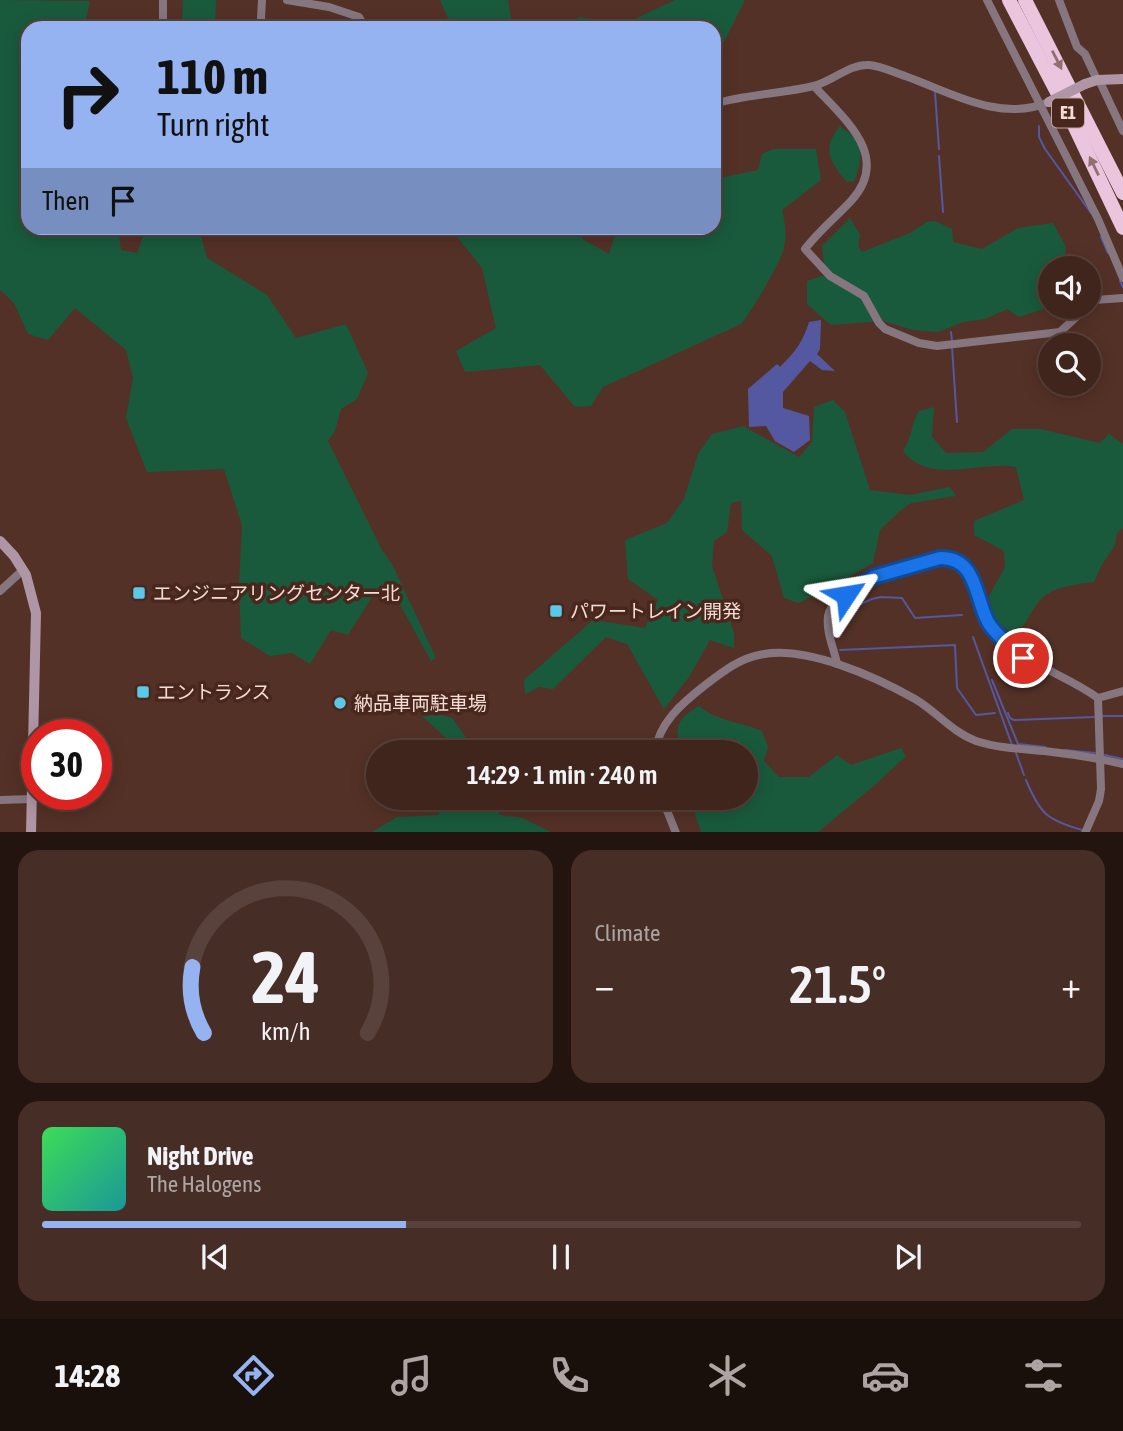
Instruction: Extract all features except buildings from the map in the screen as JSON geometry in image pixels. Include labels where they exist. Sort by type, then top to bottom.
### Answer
[{"type":"highway","name":"E1","points":[[1009,0],[1072,121],[1123,228]]},
{"type":"highway","name":"E1","points":[[1026,0],[1123,193]]},
{"type":"street","points":[[163,0],[163,21]]},
{"type":"street","points":[[262,0],[262,21]]},
{"type":"street","points":[[287,0],[328,7],[359,17],[361,21]]},
{"type":"street","points":[[987,0],[1044,104],[1123,278]]},
{"type":"street","points":[[1059,0],[1077,47],[1085,54],[1123,131]]},
{"type":"street","points":[[721,102],[814,86],[855,67],[872,65],[974,103],[1017,110],[1044,104],[1098,80],[1123,79]]},
{"type":"street","points":[[814,86],[864,144],[867,164],[860,189],[805,249],[830,276],[864,296],[885,329],[919,343],[937,346],[1060,332],[1074,319]]},
{"type":"street","points":[[1101,300],[1123,298]]},
{"type":"street","points":[[0,541],[14,556],[31,588],[37,622],[34,719]]},
{"type":"street","points":[[837,664],[828,625],[833,605],[873,577],[940,558],[951,558],[971,575],[989,624],[1023,658],[1077,683],[1098,698]]},
{"type":"street","points":[[0,591],[23,570]]},
{"type":"street","points":[[657,740],[666,722],[687,699],[738,663],[757,655],[789,653],[837,664],[916,700],[962,735],[992,746],[1123,764]]},
{"type":"street","points":[[1098,698],[1123,691]]},
{"type":"street","points":[[1086,832],[1099,802],[1098,698]]},
{"type":"street","points":[[0,800],[21,799]]},
{"type":"street","points":[[31,832],[32,810]]},
{"type":"street","points":[[667,810],[676,832]]},
{"type":"green space","points":[[0,0],[90,1],[86,21],[21,21],[21,235],[119,235],[121,250],[137,253],[143,235],[201,235],[207,258],[267,295],[296,338],[346,324],[368,373],[357,399],[341,409],[335,431],[328,441],[382,550],[392,564],[436,658],[431,661],[397,599],[375,592],[348,635],[331,630],[310,664],[292,653],[270,656],[241,638],[239,586],[242,525],[224,469],[147,472],[126,418],[133,378],[126,350],[75,308],[48,340],[28,334],[14,303],[0,290]]},
{"type":"green space","points":[[183,0],[216,0],[215,21],[182,21]]},
{"type":"green space","points":[[440,0],[508,0],[513,21],[449,21]]},
{"type":"green space","points":[[675,0],[745,0],[721,43],[721,21],[630,21]]},
{"type":"green space","points":[[580,17],[611,21],[572,21]]},
{"type":"green space","points":[[840,126],[858,142],[860,162],[854,181],[847,182],[830,155],[831,142]]},
{"type":"green space","points":[[773,149],[816,149],[821,180],[782,210],[785,243],[782,255],[741,324],[603,387],[591,406],[575,407],[540,365],[465,372],[456,351],[496,328],[482,268],[456,235],[580,235],[584,240],[609,254],[615,235],[721,235],[721,178],[758,170],[762,154]]},
{"type":"green space","points":[[850,218],[860,235],[858,246],[862,252],[910,233],[927,222],[935,221],[952,229],[953,242],[982,249],[1018,228],[1053,223],[1066,247],[1065,256],[1038,256],[1038,311],[1019,317],[1007,309],[985,319],[963,322],[938,332],[913,330],[883,321],[831,325],[807,304],[807,281],[825,275],[822,246]]},
{"type":"green space","points":[[833,400],[845,412],[870,490],[910,495],[950,487],[956,496],[911,503],[880,530],[873,563],[827,590],[798,603],[784,598],[772,556],[742,530],[741,501],[731,503],[727,532],[714,541],[712,566],[734,633],[734,648],[710,640],[689,677],[664,709],[627,644],[606,637],[553,689],[539,687],[525,694],[524,680],[593,620],[645,628],[658,600],[628,579],[625,540],[667,523],[684,499],[698,454],[712,434],[743,426],[799,457],[812,442],[814,407]]},
{"type":"green space","points":[[934,407],[932,437],[946,453],[983,452],[1012,429],[1040,429],[1100,443],[1109,434],[1123,444],[1123,528],[1117,533],[1115,545],[1094,582],[1062,587],[1048,593],[1025,623],[1012,634],[994,618],[989,596],[1005,567],[1004,551],[974,535],[974,521],[1024,500],[1016,467],[941,470],[914,461],[903,451],[914,421],[919,411]]},
{"type":"green space","points":[[699,706],[721,718],[762,731],[768,747],[764,761],[779,777],[809,777],[837,755],[851,765],[901,748],[906,756],[818,832],[701,832],[694,810],[758,810],[758,740],[678,740],[679,724],[685,715]]},
{"type":"green space","points":[[441,715],[452,718],[469,740],[448,740],[422,716]]},
{"type":"green space","points":[[441,810],[498,810],[500,815],[522,818],[551,832],[372,832],[397,817],[438,815]]},
{"type":"water","points":[[821,320],[820,349],[817,354],[835,371],[822,370],[810,361],[783,392],[783,408],[809,416],[810,440],[794,452],[775,441],[766,426],[749,427],[748,389],[777,364],[780,367],[801,341],[809,322]]},
{"type":"waterway","points":[[935,92],[939,149]]},
{"type":"waterway","points":[[1039,126],[1039,137],[1045,149],[1091,213]]},
{"type":"waterway","points":[[939,156],[943,212]]},
{"type":"waterway","points":[[1101,237],[1108,253]]},
{"type":"waterway","points":[[1120,281],[1123,287]]},
{"type":"waterway","points":[[951,332],[952,341]]},
{"type":"waterway","points":[[952,347],[957,422]]},
{"type":"waterway","points":[[832,617],[881,597],[902,598],[915,618],[962,615]]},
{"type":"waterway","points":[[973,637],[1012,745]]},
{"type":"waterway","points":[[840,650],[955,645],[957,688],[976,715],[995,713]]},
{"type":"waterway","points":[[992,680],[1018,744],[1045,747]]},
{"type":"waterway","points":[[1008,713],[1014,720],[1094,717]]},
{"type":"waterway","points":[[1102,716],[1123,716]]},
{"type":"waterway","points":[[1065,750],[1095,753]]},
{"type":"waterway","points":[[1016,753],[1024,775]]},
{"type":"waterway","points":[[1105,755],[1123,759]]},
{"type":"waterway","points":[[1026,780],[1046,814],[1060,823],[1082,830]]},
{"type":"place","name":"エンジニアリングセンター北","points":[[139,593]]},
{"type":"place","name":"パワートレイン開発","points":[[556,611]]},
{"type":"place","name":"エントランス","points":[[143,692]]},
{"type":"place","name":"納品車両駐車場","points":[[340,703]]},
{"type":"route","points":[[846,595],[873,577],[940,558],[951,558],[971,575],[989,624],[1023,658]]}]
